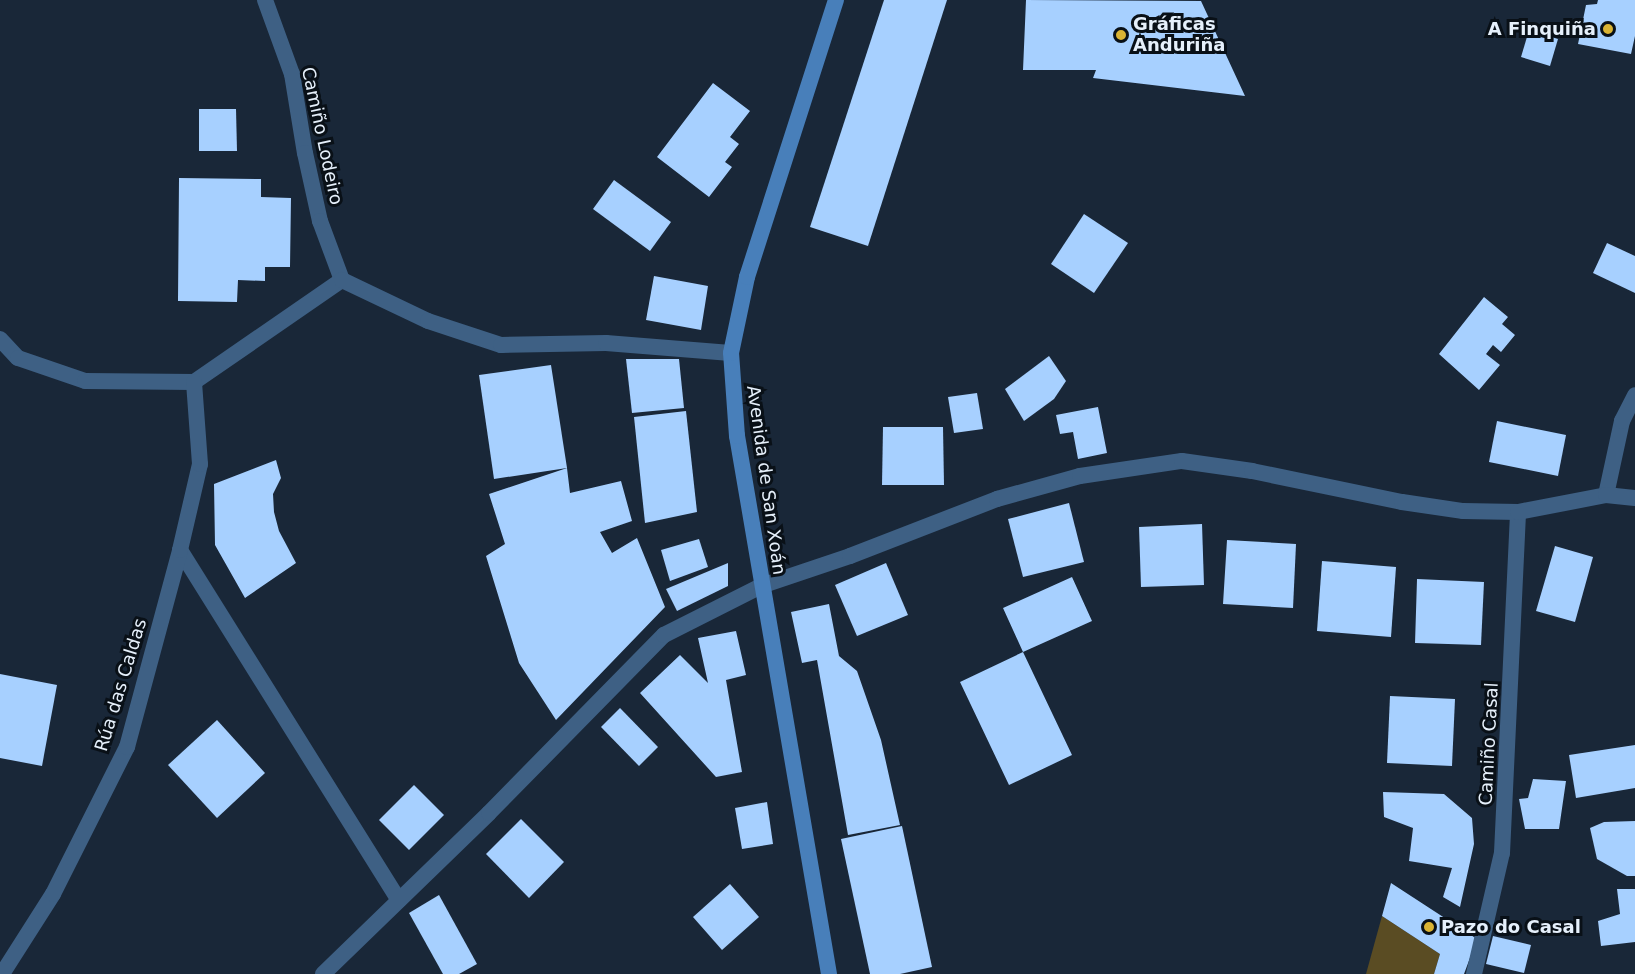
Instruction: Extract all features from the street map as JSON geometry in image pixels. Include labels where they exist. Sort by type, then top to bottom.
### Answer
[{"type":"main road","name":"Avenida de San Xoán","points":[[829,974],[737,436],[731,353],[747,277],[836,0]]},
{"type":"street","name":"Camiño Lodeiro","points":[[265,0],[292,74],[305,153],[320,221],[342,280]]},
{"type":"street","points":[[0,339],[18,358],[85,381],[194,382],[342,280],[428,321],[501,345],[606,344],[731,353]]},
{"type":"street","name":"Rúa das Caldas","points":[[2,974],[55,891],[127,747],[180,550],[200,464],[194,382]]},
{"type":"street","points":[[1606,495],[1622,421],[1635,395]]},
{"type":"street","points":[[323,974],[664,635],[761,586],[850,556],[997,499],[1080,476],[1182,461],[1252,471],[1412,504],[1463,511],[1518,512],[1606,495],[1635,498]]},
{"type":"street","name":"Camiño Casal","points":[[1474,974],[1502,853],[1518,512]]},
{"type":"street","points":[[180,550],[399,900]]},
{"type":"shaded area","points":[[1382,916],[1440,954],[1434,974],[1366,974]]},
{"type":"building","points":[[884,0],[947,0],[868,246],[810,227]]},
{"type":"building","name":"Gráficas Anduriña","points":[[1026,0],[1201,1],[1245,96],[1093,78],[1096,70],[1023,70]]},
{"type":"building","name":"A Finquiña","points":[[1598,0],[1635,0],[1635,36],[1631,54],[1578,44],[1586,5],[1597,4]]},
{"type":"building","points":[[1529,30],[1558,39],[1550,66],[1521,57]]},
{"type":"building","points":[[713,83],[750,111],[730,137],[739,144],[725,162],[732,167],[709,197],[657,157]]},
{"type":"building","points":[[199,109],[236,109],[237,151],[199,151]]},
{"type":"building","points":[[179,178],[261,179],[261,197],[291,198],[290,267],[265,267],[265,281],[238,280],[237,302],[178,301]]},
{"type":"building","points":[[614,180],[671,222],[650,251],[593,209]]},
{"type":"building","points":[[1084,214],[1128,243],[1094,293],[1051,264]]},
{"type":"building","points":[[1607,243],[1635,256],[1635,293],[1593,273]]},
{"type":"building","points":[[654,276],[708,286],[701,330],[646,320]]},
{"type":"building","points":[[1484,297],[1508,317],[1502,324],[1515,335],[1501,352],[1493,345],[1486,354],[1500,365],[1479,390],[1439,354]]},
{"type":"building","points":[[1049,356],[1066,381],[1054,399],[1024,421],[1005,389]]},
{"type":"building","points":[[626,359],[679,359],[684,408],[632,413]]},
{"type":"building","points":[[551,365],[567,468],[494,479],[479,375]]},
{"type":"building","points":[[977,393],[983,429],[954,433],[948,397]]},
{"type":"building","points":[[1098,407],[1107,453],[1078,459],[1073,432],[1060,434],[1056,415]]},
{"type":"building","points":[[686,411],[697,512],[645,523],[634,417]]},
{"type":"building","points":[[1497,421],[1566,435],[1558,476],[1489,462]]},
{"type":"building","points":[[883,427],[943,427],[944,485],[882,485]]},
{"type":"building","points":[[276,460],[281,478],[273,494],[274,512],[279,531],[296,563],[245,598],[215,545],[214,484]]},
{"type":"building","points":[[567,468],[570,493],[621,481],[632,521],[600,532],[612,553],[637,538],[665,607],[556,720],[519,663],[486,556],[505,544],[489,494]]},
{"type":"building","points":[[1069,503],[1084,562],[1023,577],[1008,519]]},
{"type":"building","points":[[1202,524],[1204,585],[1141,587],[1139,527]]},
{"type":"building","points":[[699,539],[708,567],[670,581],[661,550]]},
{"type":"building","points":[[1227,540],[1296,544],[1293,608],[1223,604]]},
{"type":"building","points":[[1555,546],[1593,557],[1575,622],[1536,611]]},
{"type":"building","points":[[1322,561],[1396,567],[1391,637],[1317,631]]},
{"type":"building","points":[[728,563],[728,586],[677,611],[666,589]]},
{"type":"building","points":[[886,563],[908,615],[857,636],[835,585]]},
{"type":"building","points":[[1072,577],[1092,621],[1023,652],[1003,608]]},
{"type":"building","points":[[1417,579],[1484,582],[1481,645],[1415,643]]},
{"type":"building","points":[[829,604],[839,656],[857,671],[881,740],[900,825],[848,835],[817,660],[802,663],[791,612]]},
{"type":"building","points":[[736,631],[746,675],[726,680],[742,772],[716,777],[640,693],[680,655],[708,683],[698,638]]},
{"type":"building","points":[[1023,652],[1072,755],[1009,785],[960,682]]},
{"type":"building","points":[[0,674],[57,685],[42,766],[0,758]]},
{"type":"building","points":[[1390,696],[1455,699],[1452,766],[1387,763]]},
{"type":"building","points":[[620,708],[658,747],[639,766],[601,727]]},
{"type":"building","points":[[217,720],[265,773],[217,818],[168,765]]},
{"type":"building","points":[[1635,745],[1635,788],[1576,798],[1569,755]]},
{"type":"building","points":[[1533,779],[1566,781],[1559,829],[1525,829],[1519,799],[1528,798]]},
{"type":"building","points":[[414,785],[444,815],[409,850],[379,820]]},
{"type":"building","points":[[1383,792],[1444,794],[1472,818],[1474,844],[1460,907],[1443,897],[1452,868],[1409,861],[1413,828],[1384,817]]},
{"type":"building","points":[[767,802],[773,844],[742,849],[735,808]]},
{"type":"building","points":[[521,819],[564,862],[529,898],[486,854]]},
{"type":"building","points":[[1635,821],[1635,876],[1627,876],[1597,859],[1590,828],[1604,822]]},
{"type":"building","points":[[902,826],[932,967],[900,974],[870,974],[841,839]]},
{"type":"building","name":"Pazo do Casal","points":[[1391,883],[1477,939],[1464,974],[1434,974],[1440,954],[1382,916]]},
{"type":"building","points":[[730,884],[759,917],[722,950],[693,917]]},
{"type":"building","points":[[1617,889],[1635,889],[1635,942],[1601,946],[1598,921],[1620,914]]},
{"type":"building","points":[[439,895],[477,964],[459,974],[443,974],[409,913]]},
{"type":"building","points":[[1493,936],[1531,945],[1524,973],[1486,964]]},
{"type":"place","name":"A Finquiña","points":[[1608,29]]},
{"type":"place","name":"Gráficas Anduriña","points":[[1121,35]]},
{"type":"place","name":"Pazo do Casal","points":[[1429,927]]}]
